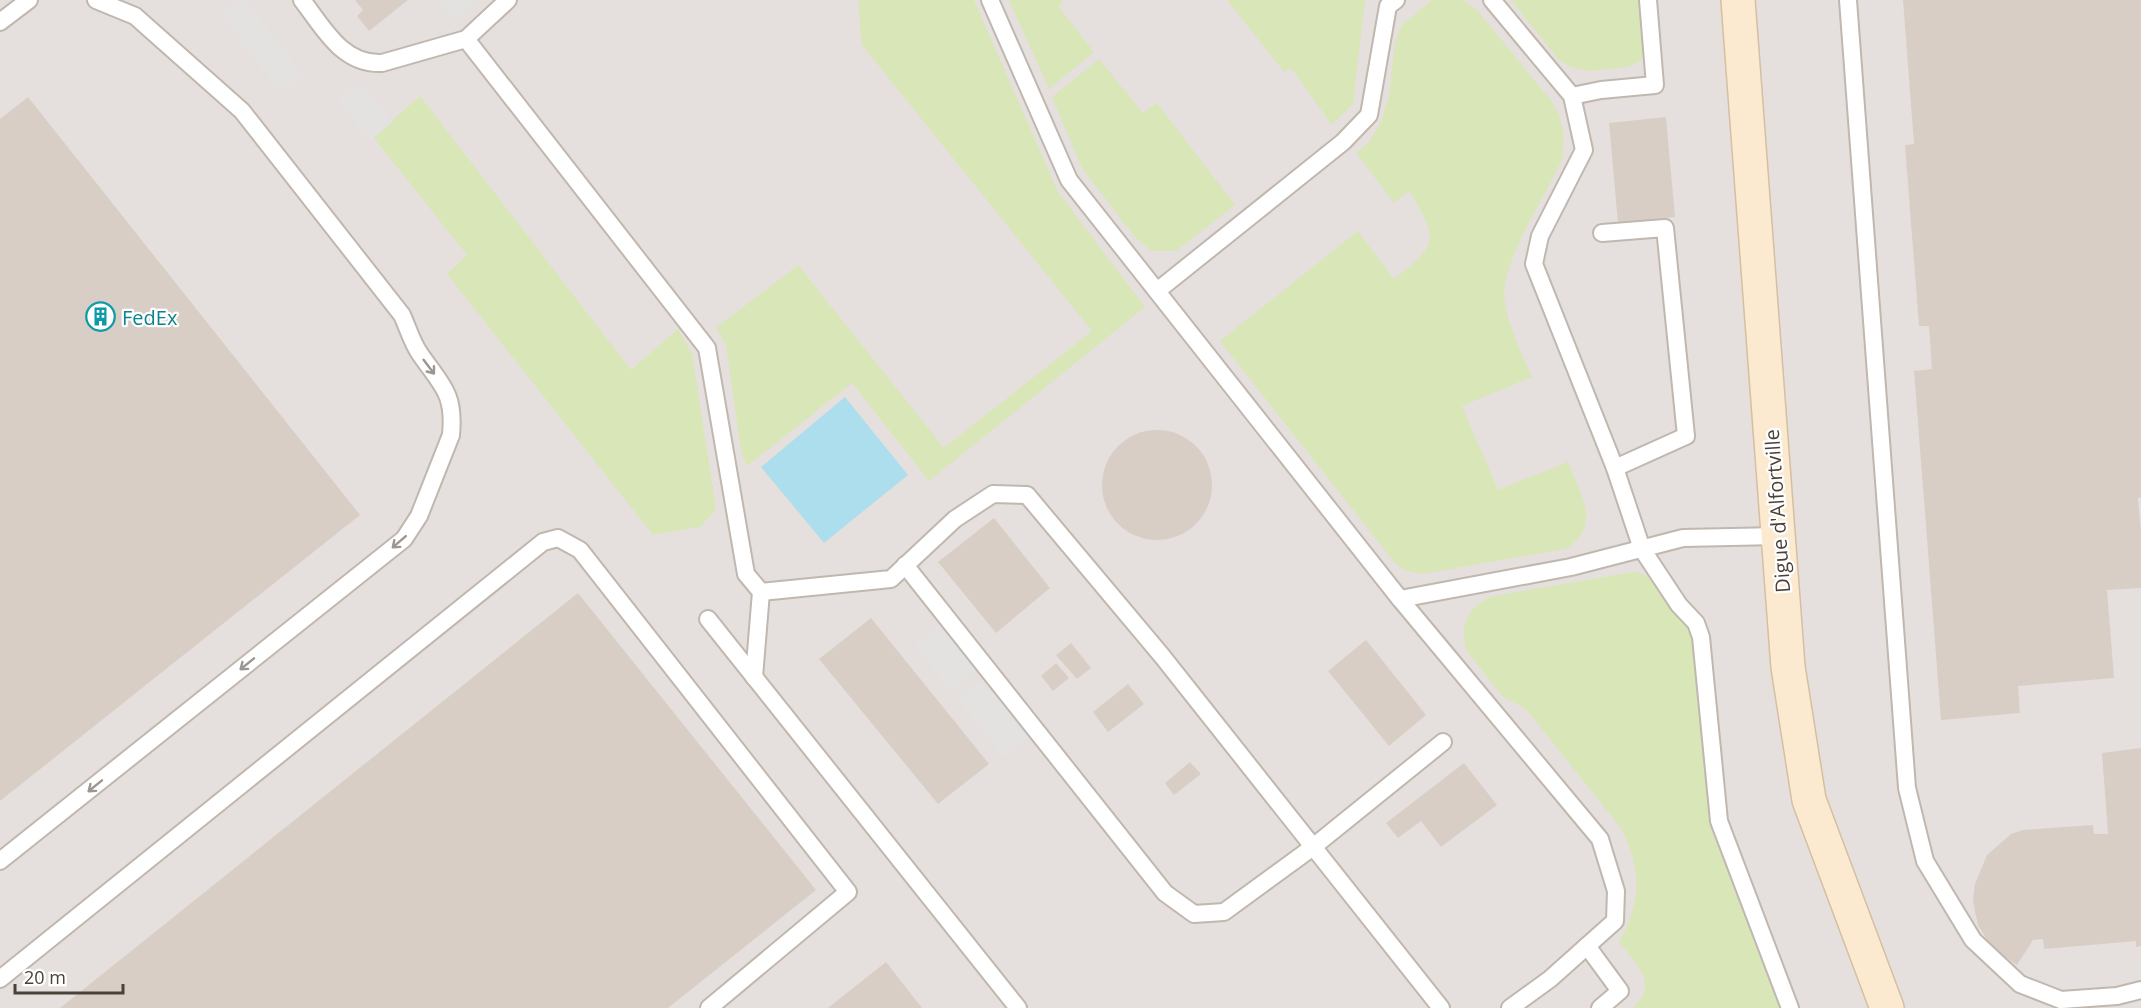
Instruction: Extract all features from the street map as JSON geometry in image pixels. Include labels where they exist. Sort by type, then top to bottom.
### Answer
[{"type":"street","name":"Digue d'Alfortville","points":[[1738,0],[1788,667],[1809,800],[1887,1008]]},
{"type":"lane","points":[[0,22],[29,0]]},
{"type":"lane","points":[[0,861],[404,539],[413,528],[451,435],[449,397],[445,388],[418,352],[402,315],[242,111],[135,16],[96,0]]},
{"type":"lane","points":[[302,0],[340,48],[352,58],[365,62],[382,63],[466,39],[508,0]]},
{"type":"lane","points":[[990,0],[1069,180],[1400,599],[1600,838],[1616,891],[1615,921],[1550,979],[1510,1008]]},
{"type":"lane","points":[[1492,0],[1572,96],[1584,150],[1540,236],[1534,264],[1615,468],[1642,549],[1679,605],[1696,623],[1701,637],[1719,821],[1790,1008]]},
{"type":"lane","points":[[1572,96],[1601,90],[1655,85],[1648,0]]},
{"type":"lane","points":[[1848,0],[1907,788],[1925,861],[1973,940],[2020,984],[2061,1000],[2117,996],[2141,990]]},
{"type":"lane","points":[[1156,291],[1343,142],[1369,115],[1389,2]]},
{"type":"lane","points":[[466,39],[707,348],[746,574],[760,592],[754,677]]},
{"type":"lane","points":[[1602,233],[1665,228],[1686,436],[1615,468]]},
{"type":"lane","points":[[760,592],[891,579],[955,519],[993,494],[1027,495],[1162,656],[1441,1008]]},
{"type":"lane","points":[[1400,599],[1571,567],[1683,537],[1779,536]]},
{"type":"lane","points":[[0,979],[534,549],[543,542],[558,538],[580,550],[848,892],[709,1008]]},
{"type":"lane","points":[[905,566],[1165,894],[1194,914],[1224,912],[1313,848],[1443,742]]},
{"type":"lane","points":[[708,619],[1018,1008]]},
{"type":"lane","points":[[1587,945],[1620,991],[1600,1008]]},
{"type":"shaded area","points":[[0,0],[2141,0],[2141,1008],[0,1008]]},
{"type":"shaded area","points":[[237,0],[245,0],[304,76],[281,93],[220,14]]},
{"type":"shaded area","points":[[441,0],[481,0],[454,21],[439,2]]},
{"type":"shaded area","points":[[359,82],[393,122],[370,141],[337,101]]},
{"type":"shaded area","points":[[941,623],[978,670],[951,691],[914,644]]},
{"type":"shaded area","points":[[984,678],[1030,736],[1004,757],[958,699]]},
{"type":"green space","points":[[858,0],[974,0],[1058,192],[1145,307],[929,481],[852,383],[747,466],[741,451],[726,345],[716,328],[798,265],[944,448],[1092,331],[862,45]]},
{"type":"green space","points":[[1009,0],[1064,0],[1058,6],[1094,52],[1049,89]]},
{"type":"green space","points":[[1227,0],[1365,0],[1353,104],[1332,125],[1291,68],[1284,72]]},
{"type":"green space","points":[[1432,0],[1463,0],[1477,10],[1552,102],[1558,113],[1564,134],[1562,159],[1516,250],[1505,287],[1505,303],[1510,322],[1532,377],[1462,406],[1498,490],[1568,462],[1582,497],[1586,519],[1584,530],[1566,549],[1421,574],[1405,570],[1395,563],[1220,341],[1358,231],[1394,279],[1426,249],[1429,231],[1409,191],[1394,203],[1356,153],[1369,142],[1381,122],[1389,96],[1395,42],[1401,26]]},
{"type":"green space","points":[[1511,0],[1640,0],[1644,54],[1641,60],[1628,67],[1588,71],[1571,67],[1560,61]]},
{"type":"green space","points":[[1099,59],[1143,113],[1157,103],[1235,205],[1176,251],[1152,251],[1134,236],[1082,168],[1052,97]]},
{"type":"green space","points":[[420,96],[631,370],[678,329],[692,354],[716,509],[700,527],[653,535],[447,274],[467,255],[373,137]]},
{"type":"green space","points":[[1632,572],[1640,573],[1652,580],[1666,603],[1691,629],[1709,817],[1714,835],[1783,1008],[1632,1008],[1640,999],[1645,983],[1638,966],[1619,942],[1627,927],[1635,899],[1635,870],[1627,842],[1620,827],[1530,714],[1524,708],[1502,696],[1467,651],[1465,625],[1472,611],[1485,600],[1494,596]]},
{"type":"water","points":[[845,397],[908,475],[824,543],[761,467]]},
{"type":"building","points":[[355,0],[408,0],[369,31],[357,16],[363,10]]},
{"type":"building","points":[[1903,0],[2141,0],[2141,497],[2138,498],[2141,532],[2141,588],[2107,590],[2114,678],[2018,686],[2020,713],[1941,720],[1914,371],[1932,369],[1929,326],[1919,326],[1905,145],[1914,144]]},
{"type":"building","name":"FedEx","points":[[28,97],[360,515],[0,801],[0,119]]},
{"type":"building","points":[[1666,117],[1675,217],[1618,223],[1609,123]]},
{"type":"building","points":[[1157,430],[1178,434],[1196,446],[1208,464],[1212,485],[1208,506],[1196,524],[1178,536],[1157,540],[1136,536],[1118,524],[1106,506],[1102,485],[1106,464],[1118,446],[1136,434]]},
{"type":"building","points":[[994,518],[1050,588],[996,633],[938,562]]},
{"type":"building","points":[[578,593],[816,890],[668,1008],[60,1008]]},
{"type":"building","points":[[871,618],[989,764],[938,804],[819,659]]},
{"type":"building","points":[[1366,640],[1426,715],[1389,746],[1328,671]]},
{"type":"building","points":[[1071,643],[1091,668],[1077,679],[1056,655]]},
{"type":"building","points":[[1056,663],[1069,678],[1053,691],[1041,676]]},
{"type":"building","points":[[1128,684],[1144,704],[1108,732],[1093,712]]},
{"type":"building","points":[[2141,748],[2141,946],[2136,947],[2136,941],[2044,949],[2043,939],[2033,940],[2017,965],[1996,951],[1978,925],[1973,899],[1975,884],[1987,855],[2011,834],[2023,830],[2093,825],[2094,834],[2108,834],[2102,753]]},
{"type":"building","points":[[1190,762],[1201,774],[1174,795],[1165,783]]},
{"type":"building","points":[[1464,763],[1497,805],[1441,847],[1421,821],[1398,838],[1386,823]]},
{"type":"building","points":[[886,962],[922,1008],[828,1008]]},
{"type":"place","name":"FedEx","points":[[101,317]]}]
